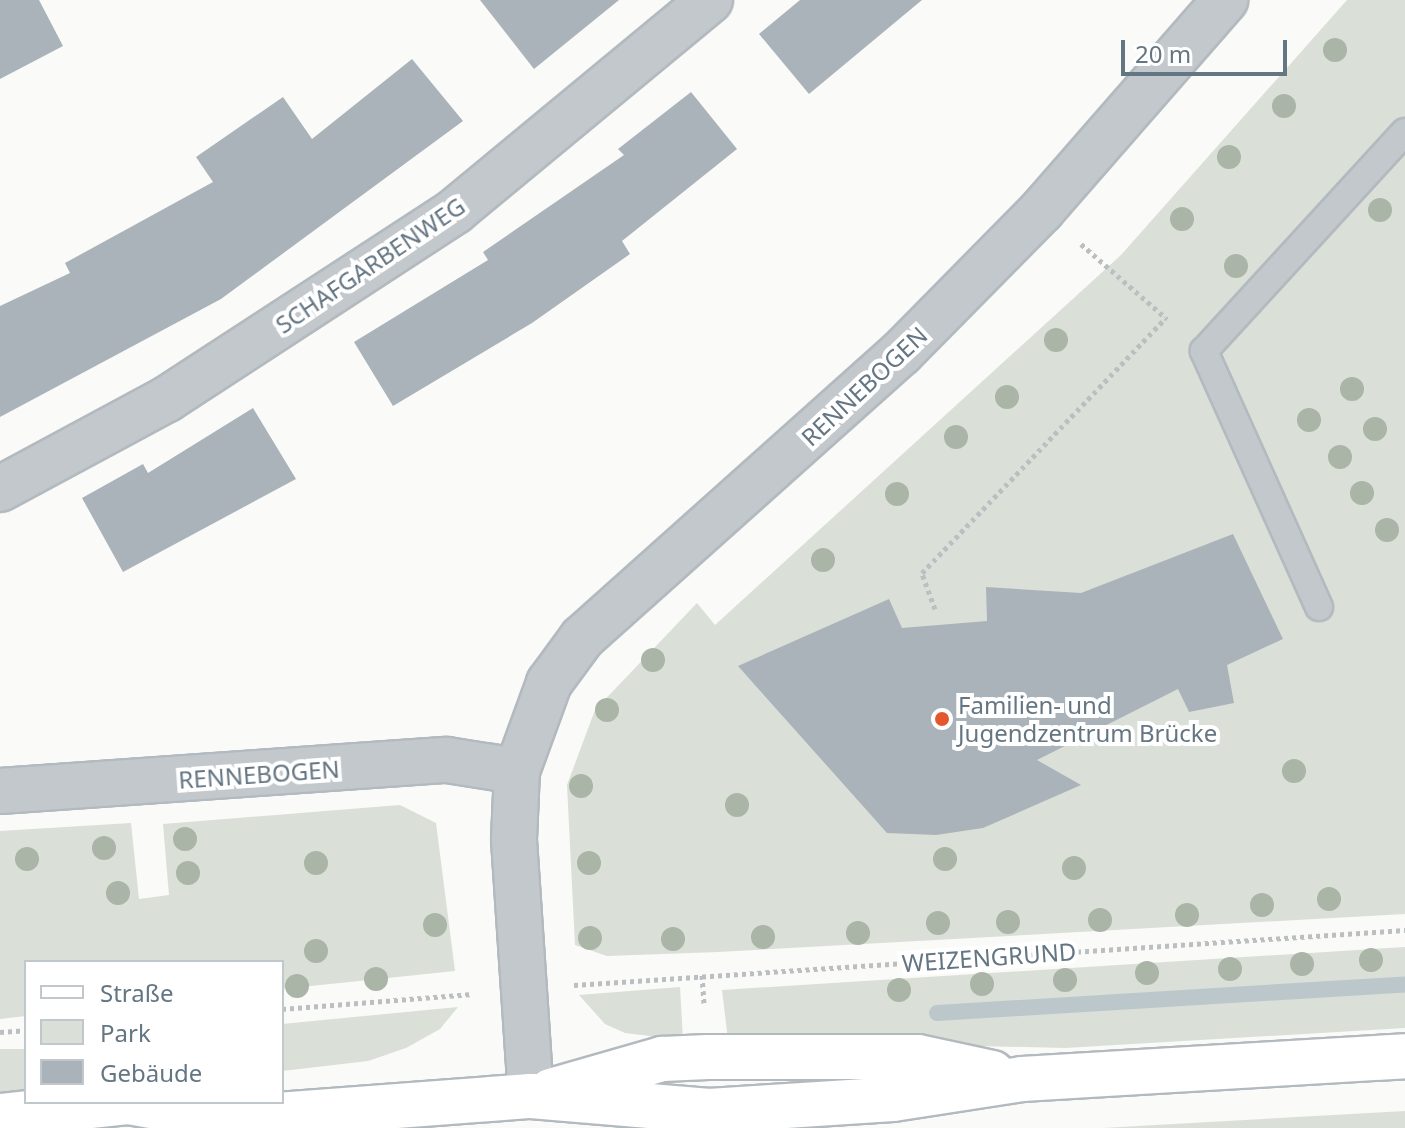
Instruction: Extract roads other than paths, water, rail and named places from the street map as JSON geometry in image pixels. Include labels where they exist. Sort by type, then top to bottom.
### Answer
[{"type":"main road","points":[[137,1104],[212,1124],[531,1096],[662,1059],[809,1053],[918,1057],[1022,1079],[1405,1056]]},
{"type":"main road","points":[[0,1116],[111,1104]]},
{"type":"street","name":"SCHAFGARBENWEG","points":[[0,489],[167,399],[455,211],[710,0]]},
{"type":"street","name":"RENNEBOGEN","points":[[531,1096],[514,839],[517,771],[549,683],[582,638],[901,353],[1042,210],[1225,0]]},
{"type":"street","name":"RENNEBOGEN","points":[[0,791],[447,760],[517,771]]},
{"type":"lane","points":[[1319,607],[1204,351],[1405,132]]},
{"type":"waterway","points":[[937,1013],[1405,984]]},
{"type":"place","name":"Familien- und Jugendzentrum Brücke","points":[[942,719]]}]
